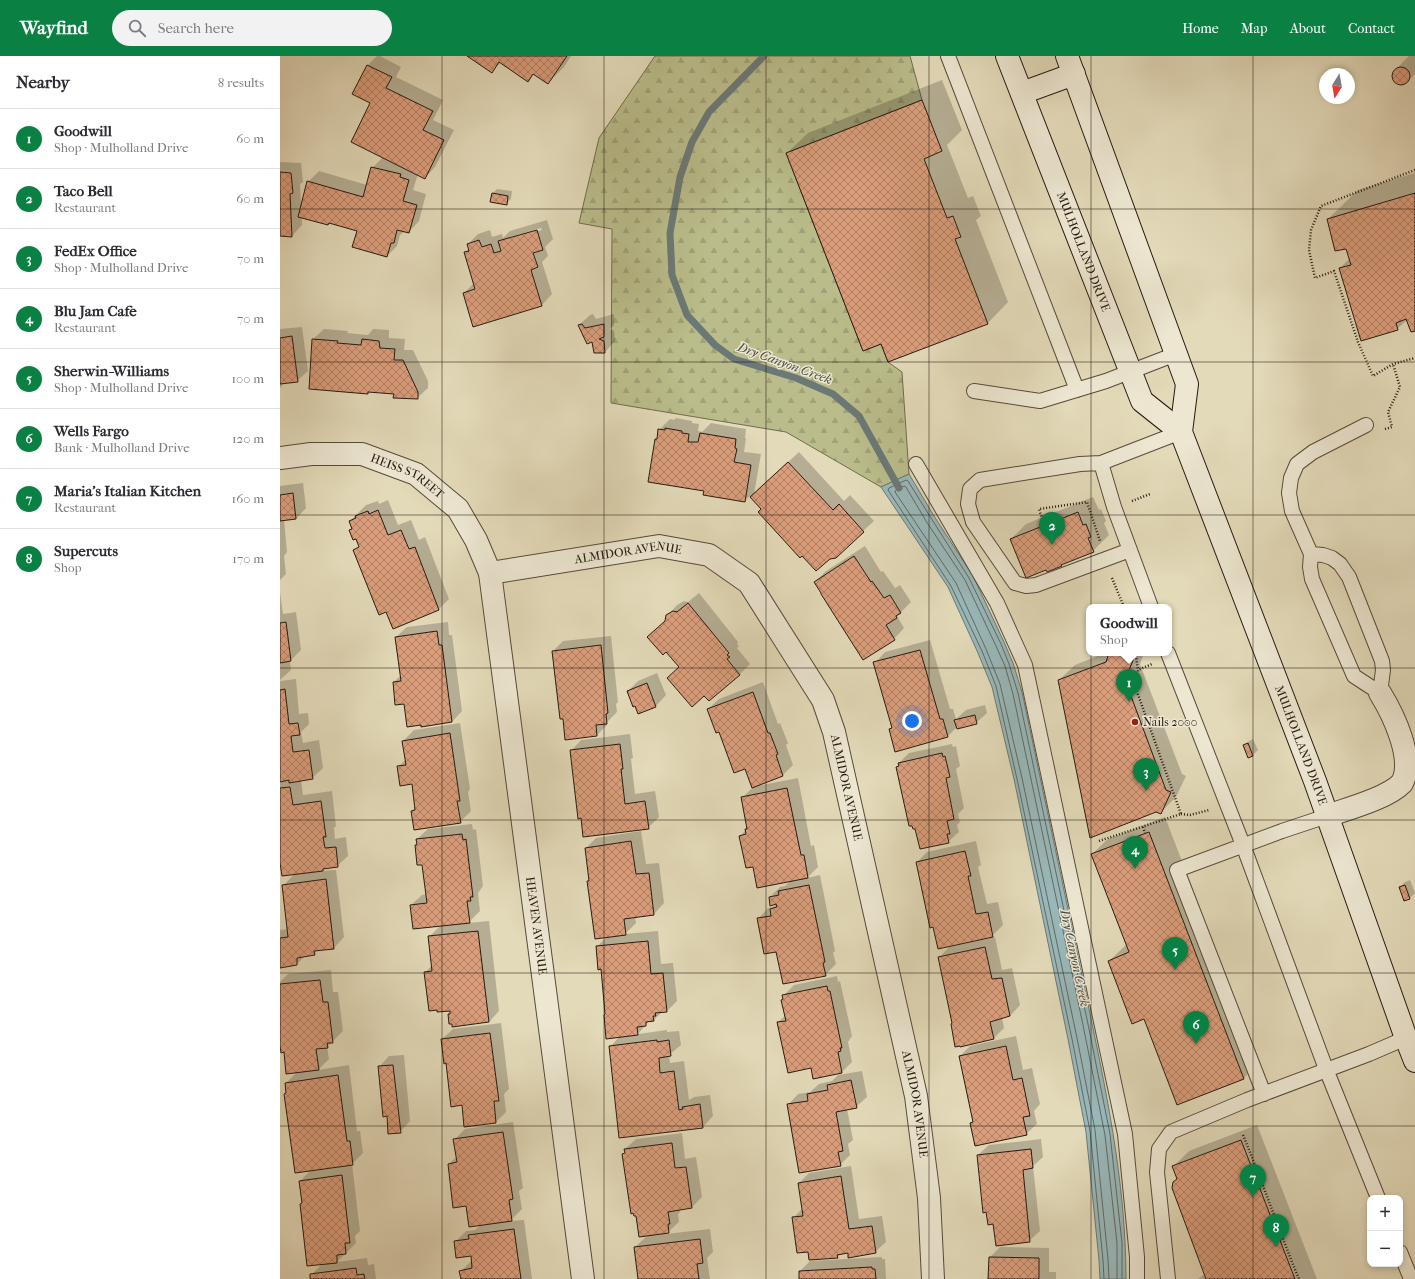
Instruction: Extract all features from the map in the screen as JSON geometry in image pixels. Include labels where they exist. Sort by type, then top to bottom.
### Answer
[{"type":"street","name":"MULHOLLAND DRIVE","points":[[1007,56],[1142,401],[1181,432]]},
{"type":"street","name":"MULHOLLAND DRIVE","points":[[1071,65],[1188,384],[1181,432],[1315,781],[1415,1061]]},
{"type":"street","points":[[1022,93],[1071,65]]},
{"type":"street","name":"HEISS STREET","points":[[280,458],[311,454],[362,454],[416,474],[458,509],[476,540],[490,573]]},
{"type":"street","name":"ALMIDOR AVENUE","points":[[490,573],[659,546],[709,555],[749,583],[823,700],[834,732],[916,1096],[929,1198],[933,1279]]},
{"type":"street","name":"HEAVEN AVENUE","points":[[490,573],[582,1279]]},
{"type":"street","points":[[1327,816],[1373,800],[1393,790],[1408,774],[1409,759],[1406,743],[1399,724],[1380,693]]},
{"type":"lane","points":[[948,56],[1076,390]]},
{"type":"lane","points":[[974,392],[1040,401],[1106,381],[1176,354]]},
{"type":"lane","points":[[1311,554],[1323,555],[1332,558],[1340,564],[1348,577],[1382,661],[1383,670],[1380,693],[1354,676],[1312,579],[1310,567],[1311,554],[1292,511],[1289,493],[1291,478],[1297,464],[1313,452],[1366,425]]},
{"type":"lane","points":[[1130,550],[1036,585],[1026,586],[1015,583],[973,522],[968,504],[970,489],[980,480],[1080,464],[1101,463],[1181,432]]},
{"type":"lane","points":[[1101,463],[1114,507],[1151,604]]},
{"type":"lane","points":[[916,464],[997,604],[1025,665],[1125,1134],[1137,1257],[1137,1279]]},
{"type":"lane","points":[[1169,656],[1243,845],[1326,1069],[1377,1195]]},
{"type":"lane","points":[[1264,1094],[1177,870],[1327,816]]},
{"type":"lane","points":[[1168,1279],[1157,1172],[1159,1149],[1171,1132],[1406,1038]]},
{"type":"lane","points":[[1403,1259],[1411,1279]]},
{"type":"path","points":[[1415,170],[1321,206],[1311,230],[1309,250],[1315,278],[1334,271],[1358,342],[1373,376],[1393,364],[1415,358]]},
{"type":"path","points":[[1380,430],[1392,427],[1388,412],[1400,387],[1393,364]]},
{"type":"path","points":[[1044,525],[1039,509],[1087,502],[1100,543],[1103,560],[1123,604]]},
{"type":"path","points":[[1136,656],[1138,670],[1136,689],[1181,814]]},
{"type":"path","points":[[1138,670],[1167,656]]},
{"type":"path","points":[[1099,841],[1181,814],[1190,815],[1210,809]]},
{"type":"path","points":[[1143,827],[1145,833]]},
{"type":"path","points":[[1243,1135],[1299,1279]]},
{"type":"green space","points":[[655,56],[910,56],[922,100],[786,153],[863,351],[881,344],[888,362],[902,372],[909,474],[881,487],[786,432],[611,403],[612,229],[579,223],[599,138]]},
{"type":"water","points":[[909,474],[973,576],[1013,663],[1022,692],[1107,1097],[1122,1206],[1126,1279],[1100,1279],[1086,1132],[1014,779],[992,687],[948,587],[881,487]]},
{"type":"building","points":[[467,56],[567,56],[548,84],[533,74],[528,82],[499,62],[492,73]]},
{"type":"building","points":[[367,65],[392,77],[386,88],[433,111],[423,130],[444,140],[425,179],[351,142],[370,103],[352,94]]},
{"type":"building","points":[[1401,67],[1407,70],[1410,76],[1407,82],[1401,85],[1395,82],[1392,76],[1395,70]]},
{"type":"building","points":[[922,100],[942,151],[924,159],[947,218],[953,216],[961,237],[955,239],[988,324],[888,362],[881,344],[863,351],[786,153]]},
{"type":"building","points":[[371,167],[401,174],[400,177],[409,180],[403,201],[417,205],[409,233],[397,230],[394,243],[391,243],[387,257],[352,247],[357,231],[329,223],[328,225],[298,217],[307,181],[363,197]]},
{"type":"building","points":[[280,172],[291,173],[293,193],[290,194],[292,237],[280,236]]},
{"type":"building","points":[[492,193],[508,196],[507,205],[490,202]]},
{"type":"building","points":[[1415,193],[1415,331],[1411,332],[1406,319],[1396,323],[1398,330],[1361,341],[1339,268],[1351,265],[1346,249],[1335,251],[1327,219]]},
{"type":"building","points":[[537,230],[543,250],[533,253],[538,267],[531,270],[542,306],[473,327],[463,293],[475,289],[464,252],[469,251],[467,244],[479,240],[482,247],[491,244],[494,253],[501,251],[498,241]]},
{"type":"building","points":[[582,324],[585,328],[604,324],[604,337],[599,339],[604,341],[605,353],[594,353],[592,342],[587,344],[578,325]]},
{"type":"building","points":[[292,336],[298,382],[280,384],[280,338]]},
{"type":"building","points":[[312,339],[361,345],[362,339],[379,341],[380,348],[395,349],[394,360],[403,360],[418,392],[418,399],[393,398],[394,394],[368,392],[368,394],[309,389]]},
{"type":"building","points":[[665,428],[682,431],[682,433],[689,434],[688,442],[698,442],[700,433],[736,439],[735,448],[737,449],[734,462],[751,465],[745,502],[703,495],[704,491],[648,482],[658,429],[665,430]]},
{"type":"building","points":[[788,462],[833,510],[839,504],[864,532],[836,558],[830,559],[816,571],[802,556],[800,558],[758,512],[761,509],[750,497]]},
{"type":"building","points":[[293,493],[296,519],[280,521],[280,495]]},
{"type":"building","points":[[378,510],[388,535],[401,530],[409,549],[415,547],[439,610],[393,629],[386,612],[379,615],[353,550],[359,547],[356,539],[353,540],[349,530],[352,529],[349,521],[356,518],[355,516],[368,511],[369,514]]},
{"type":"building","points":[[1078,512],[1083,525],[1086,524],[1091,537],[1088,538],[1094,552],[1047,572],[1046,570],[1026,578],[1010,539]]},
{"type":"building","points":[[854,556],[871,582],[872,581],[884,598],[890,595],[901,613],[896,616],[897,618],[886,625],[895,640],[863,660],[814,582]]},
{"type":"building","points":[[688,603],[729,653],[727,655],[730,657],[727,659],[740,675],[709,701],[704,696],[692,707],[667,678],[679,667],[666,652],[663,655],[647,637],[665,621],[666,615],[673,611],[677,612]]},
{"type":"building","points":[[286,622],[291,661],[280,663],[280,623]]},
{"type":"building","points":[[437,631],[439,645],[442,645],[452,722],[421,727],[421,725],[407,727],[404,704],[395,705],[393,682],[401,681],[395,637]]},
{"type":"building","points":[[601,645],[608,713],[606,714],[607,724],[596,725],[597,736],[565,740],[563,719],[560,719],[552,651]]},
{"type":"building","points":[[920,650],[940,719],[943,719],[948,737],[895,752],[889,729],[892,728],[873,662]]},
{"type":"building","points":[[1108,656],[1129,656],[1134,658],[1125,680],[1166,790],[1171,792],[1161,814],[1156,812],[1090,838],[1058,680],[1106,662]]},
{"type":"building","points":[[647,683],[656,707],[638,714],[635,706],[633,707],[627,691]]},
{"type":"building","points":[[285,689],[289,724],[298,723],[300,735],[291,736],[293,752],[309,750],[313,779],[289,783],[289,780],[280,782],[280,690]]},
{"type":"building","points":[[753,692],[768,733],[770,733],[778,754],[776,755],[783,776],[752,788],[745,769],[734,773],[719,732],[716,733],[707,709]]},
{"type":"building","points":[[975,715],[977,724],[957,729],[954,720]]},
{"type":"building","points":[[450,733],[460,801],[457,801],[461,823],[414,830],[411,811],[415,810],[412,784],[400,786],[397,766],[406,765],[402,741]]},
{"type":"building","points":[[1248,743],[1253,756],[1248,758],[1243,745]]},
{"type":"building","points":[[620,744],[625,804],[645,801],[649,829],[583,837],[581,818],[578,819],[570,750]]},
{"type":"building","points":[[942,753],[943,757],[945,756],[950,777],[946,778],[954,819],[947,821],[950,834],[947,834],[949,843],[920,849],[915,829],[913,829],[912,826],[909,826],[896,767],[899,766],[898,763]]},
{"type":"building","points":[[290,787],[293,805],[321,801],[326,837],[323,837],[325,848],[336,847],[338,867],[323,869],[323,871],[282,876],[280,863],[280,788]]},
{"type":"building","points":[[787,788],[801,855],[804,855],[808,878],[757,888],[753,867],[746,868],[739,836],[746,834],[745,829],[747,829],[741,797]]},
{"type":"building","points":[[1149,832],[1244,1079],[1177,1105],[1144,1019],[1132,1024],[1108,961],[1129,952],[1091,854]]},
{"type":"building","points":[[462,834],[463,840],[466,839],[473,897],[470,897],[471,901],[467,901],[470,923],[413,929],[410,905],[427,903],[422,865],[417,865],[415,845],[417,845],[416,839]]},
{"type":"building","points":[[631,841],[636,874],[649,873],[654,915],[624,919],[626,935],[595,939],[587,881],[589,881],[585,848]]},
{"type":"building","points":[[965,851],[971,876],[968,876],[976,914],[988,912],[993,937],[938,949],[933,927],[930,928],[916,862]]},
{"type":"building","points":[[326,879],[334,949],[314,951],[315,955],[297,958],[297,965],[280,968],[280,938],[288,937],[282,885]]},
{"type":"building","points":[[809,885],[825,962],[823,963],[826,976],[783,984],[776,952],[764,954],[757,918],[771,916],[770,909],[777,907],[776,904],[770,906],[769,897],[779,895],[778,891]]},
{"type":"building","points":[[1405,885],[1410,899],[1404,901],[1399,887]]},
{"type":"building","points":[[478,931],[489,1022],[452,1027],[452,1024],[449,1024],[448,1014],[450,1014],[450,1011],[429,1011],[424,972],[432,971],[428,936]]},
{"type":"building","points":[[648,941],[651,974],[663,973],[667,1012],[655,1013],[656,1016],[653,1016],[654,1021],[646,1022],[646,1026],[637,1027],[638,1035],[606,1039],[601,969],[598,970],[596,946]]},
{"type":"building","points":[[985,947],[992,979],[1002,978],[1010,1016],[990,1022],[994,1039],[955,1047],[952,1023],[938,957]]},
{"type":"building","points":[[320,980],[323,1002],[328,1002],[333,1043],[327,1043],[328,1048],[316,1049],[319,1070],[286,1074],[284,1052],[281,1053],[280,1046],[280,984]]},
{"type":"building","points":[[827,986],[828,991],[830,991],[842,1048],[840,1048],[841,1051],[838,1052],[842,1073],[813,1079],[811,1068],[788,1073],[777,1022],[786,1021],[781,1000],[783,999],[782,995]]},
{"type":"building","points":[[490,1033],[499,1101],[494,1101],[496,1123],[464,1127],[462,1105],[451,1107],[446,1063],[444,1064],[441,1039]]},
{"type":"building","points":[[657,1040],[657,1042],[669,1040],[671,1056],[659,1058],[660,1073],[674,1071],[679,1110],[683,1109],[682,1107],[700,1104],[703,1128],[619,1138],[609,1046]]},
{"type":"building","points":[[1006,1046],[1013,1080],[1022,1078],[1030,1116],[1023,1117],[1027,1135],[975,1146],[970,1123],[973,1122],[959,1056]]},
{"type":"building","points":[[393,1065],[401,1133],[388,1134],[387,1116],[383,1117],[378,1066]]},
{"type":"building","points":[[338,1075],[347,1141],[350,1141],[353,1165],[295,1173],[284,1094],[286,1093],[285,1083]]},
{"type":"building","points":[[851,1080],[857,1108],[836,1112],[843,1151],[838,1152],[841,1166],[799,1173],[787,1104],[808,1101],[807,1094],[828,1090],[827,1085]]},
{"type":"building","points":[[503,1132],[513,1199],[509,1200],[512,1221],[469,1227],[466,1206],[453,1208],[448,1164],[457,1162],[453,1139]]},
{"type":"building","points":[[1241,1140],[1295,1279],[1206,1279],[1172,1188],[1173,1182],[1177,1179],[1172,1166]]},
{"type":"building","points":[[672,1143],[675,1168],[686,1167],[692,1208],[668,1212],[670,1224],[668,1224],[669,1233],[639,1237],[636,1216],[634,1216],[633,1213],[631,1214],[622,1154],[625,1153],[624,1149]]},
{"type":"building","points":[[1031,1149],[1033,1168],[1023,1170],[1030,1242],[996,1246],[993,1224],[988,1225],[986,1212],[983,1213],[977,1155]]},
{"type":"building","points":[[342,1175],[350,1243],[345,1243],[346,1254],[337,1255],[337,1263],[307,1266],[299,1181]]},
{"type":"building","points":[[841,1176],[849,1229],[872,1226],[876,1253],[848,1258],[848,1253],[837,1255],[838,1258],[809,1260],[808,1252],[797,1253],[792,1217],[803,1216],[798,1183]]},
{"type":"building","points":[[514,1229],[521,1279],[461,1279],[459,1271],[472,1268],[471,1256],[456,1258],[454,1241],[469,1239],[468,1235]]},
{"type":"building","points":[[700,1239],[703,1263],[697,1264],[699,1279],[638,1279],[634,1247]]},
{"type":"building","points":[[989,1257],[1039,1258],[1039,1279],[988,1279]]},
{"type":"building","points":[[872,1267],[872,1269],[875,1269],[876,1279],[799,1279],[799,1271]]},
{"type":"building","points":[[356,1268],[357,1275],[364,1274],[365,1279],[310,1279],[310,1274]]},
{"type":"waterway","name":"Dry Canyon Creek","points":[[764,56],[709,112],[692,142],[680,177],[670,233],[672,275],[687,315],[715,345],[734,359],[796,378],[833,394],[859,416],[899,488]]},
{"type":"place","name":"Taco Bell","points":[[1052,545]]},
{"type":"place","name":"Goodwill","points":[[1129,702]]},
{"type":"place","name":"Nails 2000","points":[[1135,722]]},
{"type":"place","name":"FedEx Office","points":[[1146,791]]},
{"type":"place","name":"Blu Jam Cafe","points":[[1135,869]]},
{"type":"place","name":"Sherwin-Williams","points":[[1175,970]]},
{"type":"place","name":"Wells Fargo","points":[[1196,1044]]},
{"type":"place","name":"Maria's Italian Kitchen","points":[[1253,1197]]},
{"type":"place","name":"Supercuts","points":[[1276,1247]]}]
